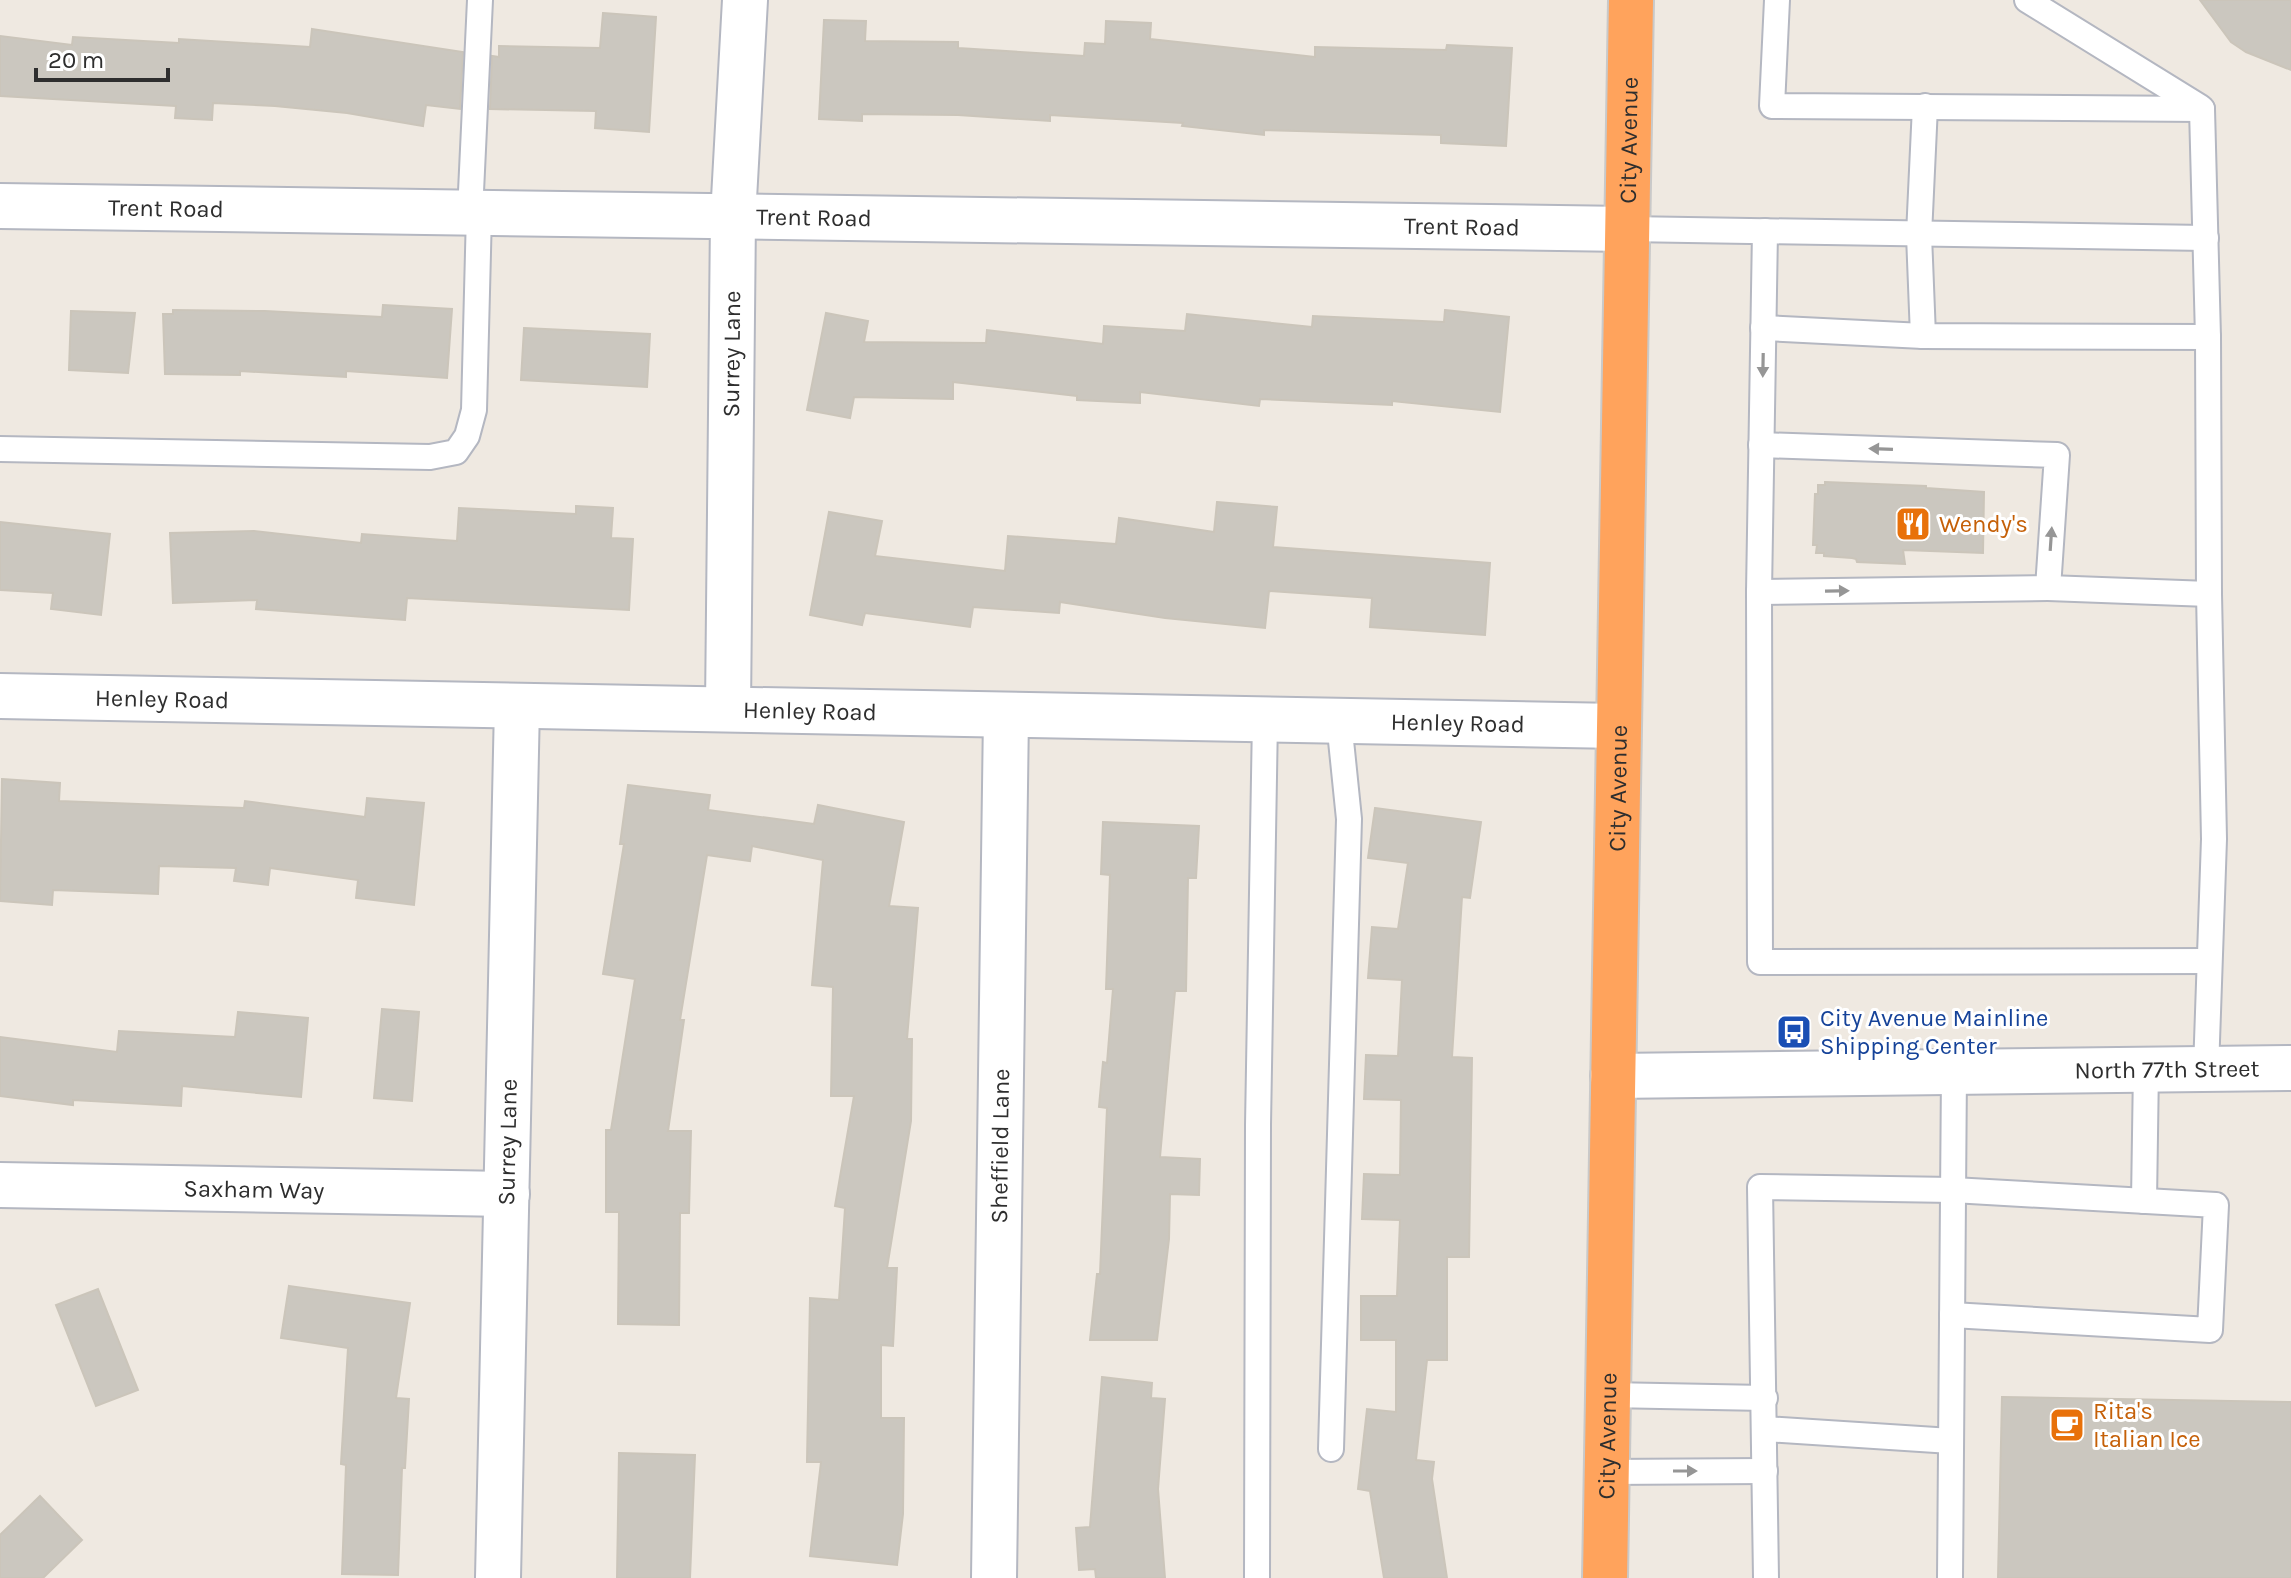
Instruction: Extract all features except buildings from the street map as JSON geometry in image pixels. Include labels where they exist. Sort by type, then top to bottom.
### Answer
[{"type":"highway","name":"City Avenue","points":[[1605,1578],[1631,0]]},
{"type":"street","name":"Surrey Lane","points":[[728,708],[733,217],[745,0]]},
{"type":"street","name":"Trent Road","points":[[0,206],[1627,229]]},
{"type":"street","name":"Henley Road","points":[[0,696],[1618,726]]},
{"type":"street","name":"Surrey Lane","points":[[498,1578],[517,706]]},
{"type":"street","name":"Sheffield Lane","points":[[994,1578],[1006,715]]},
{"type":"street","name":"North 77th Street","points":[[1613,1076],[2291,1068]]},
{"type":"street","name":"Saxham Way","points":[[0,1185],[507,1194]]},
{"type":"lane","points":[[0,449],[430,457],[456,452],[467,436],[474,410],[474,213],[480,0]]},
{"type":"lane","points":[[1777,0],[1772,106],[2202,109]]},
{"type":"lane","points":[[2027,0],[2202,109]]},
{"type":"lane","points":[[1923,336],[1919,235],[1925,106]]},
{"type":"lane","points":[[2202,109],[2214,839],[2206,1070]]},
{"type":"lane","points":[[1627,229],[2206,238]]},
{"type":"lane","points":[[1765,231],[1759,592],[1760,962],[2208,961]]},
{"type":"lane","points":[[1763,328],[1923,336],[2208,337]]},
{"type":"lane","points":[[1761,445],[2057,455],[2048,588]]},
{"type":"lane","points":[[1759,592],[2048,588],[2209,594]]},
{"type":"lane","points":[[1257,1578],[1258,1125],[1265,719]]},
{"type":"lane","points":[[1331,1449],[1349,819],[1339,721]]},
{"type":"lane","points":[[2144,1201],[2146,1068]]},
{"type":"lane","points":[[1950,1578],[1954,1071]]},
{"type":"lane","points":[[1766,1578],[1760,1187],[1953,1190],[2216,1205],[2210,1330],[1952,1315]]},
{"type":"lane","points":[[1608,1395],[1765,1398]]},
{"type":"lane","points":[[1765,1429],[1951,1441]]},
{"type":"lane","points":[[1607,1472],[1765,1471]]},
{"type":"place","name":"Wendy's","points":[[1913,524]]},
{"type":"place","name":"City Avenue Mainline Shipping Center","points":[[1794,1032]]},
{"type":"place","name":"Rita's Italian Ice","points":[[2067,1425]]}]
